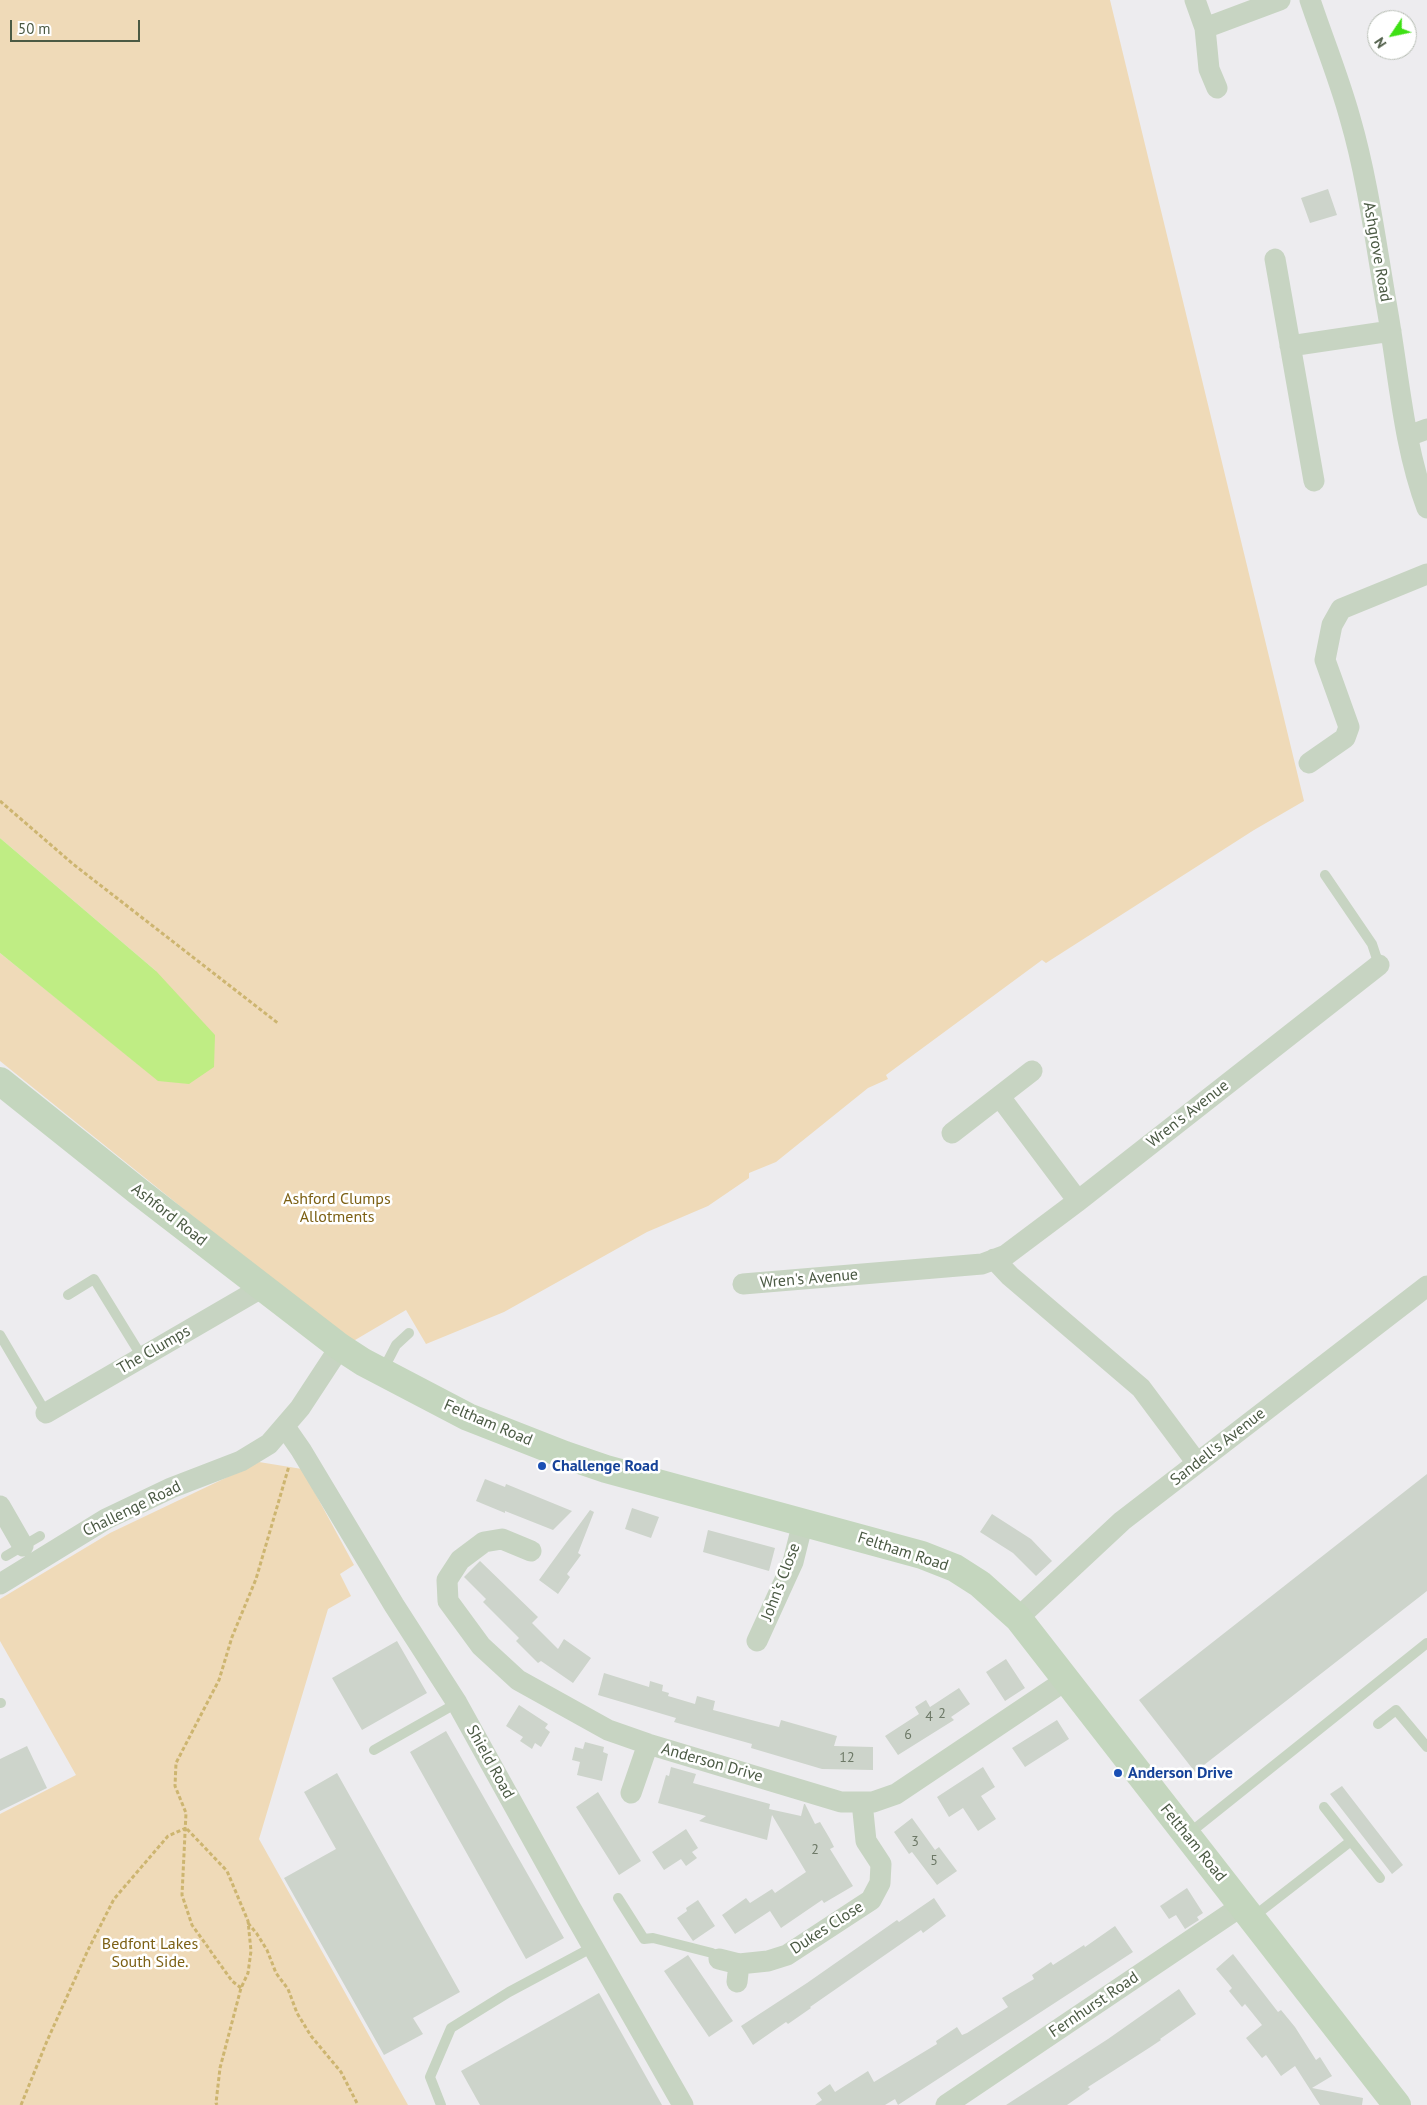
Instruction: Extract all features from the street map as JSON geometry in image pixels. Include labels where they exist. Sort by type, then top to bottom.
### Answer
[{"type":"main road","name":"Ashford Road","points":[[0,1081],[138,1192],[340,1347]]},
{"type":"main road","name":"Feltham Road","points":[[340,1347],[382,1372],[468,1417],[565,1455],[658,1484],[922,1555],[956,1568],[980,1584],[1018,1618],[1186,1836],[1248,1911],[1397,2105]]},
{"type":"street","points":[[1195,0],[1205,28],[1209,69],[1217,88]]},
{"type":"street","points":[[1205,28],[1280,0]]},
{"type":"street","name":"Ashgrove Road","points":[[1310,0],[1350,119],[1362,168],[1391,331],[1417,432],[1417,482],[1427,508]]},
{"type":"street","points":[[1275,259],[1314,481]]},
{"type":"street","points":[[1290,346],[1391,331]]},
{"type":"street","points":[[1309,763],[1345,738],[1349,727],[1324,660],[1332,625],[1340,609],[1427,574]]},
{"type":"street","name":"Wren's Avenue","points":[[742,1284],[982,1264],[1006,1255],[1380,965]]},
{"type":"street","points":[[952,1133],[1032,1071]]},
{"type":"street","points":[[1000,1097],[1078,1201]]},
{"type":"street","points":[[994,1259],[1010,1276],[1141,1388],[1197,1463]]},
{"type":"street","name":"Sandell's Avenue","points":[[1018,1618],[1122,1521],[1427,1286]]},
{"type":"street","name":"The Clumps","points":[[46,1413],[263,1287]]},
{"type":"street","name":"Challenge Road","points":[[0,1584],[106,1520],[171,1488],[241,1461],[269,1444],[300,1408],[340,1347]]},
{"type":"street","name":"Shield Road","points":[[285,1427],[302,1450],[394,1606],[457,1702],[683,2105]]},
{"type":"street","points":[[0,1506],[23,1546]]},
{"type":"street","name":"John's Close","points":[[757,1641],[792,1562],[803,1522]]},
{"type":"street","name":"Anderson Drive","points":[[531,1551],[502,1539],[484,1542],[460,1560],[447,1580],[448,1602],[481,1646],[518,1680],[608,1730],[648,1744],[842,1802],[873,1802],[896,1794],[1066,1680]]},
{"type":"street","name":"Anderson Drive","points":[[631,1793],[648,1744]]},
{"type":"street","name":"Dukes Close","points":[[719,1959],[738,1973],[787,1955],[871,1900],[880,1883],[881,1864],[866,1841],[862,1802]]},
{"type":"street","name":"Fernhurst Road","points":[[946,2105],[1248,1911]]},
{"type":"lane","points":[[1325,875],[1372,944],[1380,965]]},
{"type":"lane","points":[[68,1295],[94,1279],[142,1357]]},
{"type":"lane","points":[[382,1372],[396,1345],[409,1333]]},
{"type":"lane","points":[[0,1335],[46,1413]]},
{"type":"lane","points":[[1186,1836],[1427,1643]]},
{"type":"lane","points":[[374,1750],[457,1702]]},
{"type":"lane","points":[[1378,1724],[1396,1710],[1427,1747]]},
{"type":"lane","points":[[1324,1807],[1380,1878]]},
{"type":"lane","points":[[1248,1911],[1351,1841]]},
{"type":"lane","points":[[618,1898],[644,1939],[653,1938],[712,1953],[719,1959]]},
{"type":"lane","points":[[440,2105],[430,2077],[452,2028],[509,1992],[593,1947]]},
{"type":"path","points":[[0,801],[73,864],[279,1024]]},
{"type":"path","points":[[241,1988],[232,1981],[192,1925],[182,1895],[186,1813],[175,1786],[176,1763],[219,1680],[232,1637],[256,1579],[289,1466]]},
{"type":"path","points":[[186,1828],[227,1871],[248,1923],[251,1951],[248,1974],[241,1988],[220,2068],[217,2105]]},
{"type":"path","points":[[21,2105],[46,2041],[114,1899],[168,1836],[186,1828]]},
{"type":"path","points":[[248,1923],[267,1950],[276,1973],[288,1989],[298,2013],[311,2036],[342,2072],[358,2105]]},
{"type":"green space","name":"Ashford Clumps Allotments","points":[[0,0],[1110,0],[1304,801],[1254,830],[1046,963],[1042,960],[886,1075],[888,1079],[868,1088],[776,1162],[749,1173],[749,1178],[708,1206],[647,1232],[504,1312],[426,1344],[406,1310],[350,1343],[0,1061],[0,953],[158,1080],[156,971],[0,838]]},
{"type":"green space","name":"Bedfont Lakes South Side.","points":[[259,1462],[302,1469],[354,1565],[340,1574],[351,1596],[328,1609],[259,1839],[408,2105],[0,2105],[0,1814],[76,1775],[0,1641],[0,1599],[110,1533]]},
{"type":"shaded area","points":[[0,838],[156,971],[215,1035],[214,1067],[189,1084],[158,1081],[0,953]]},
{"type":"building","points":[[1328,189],[1337,215],[1310,223],[1301,198]]},
{"type":"building","points":[[1427,1474],[1427,1591],[1195,1772],[1139,1700]]},
{"type":"building","points":[[485,1479],[505,1487],[506,1484],[572,1511],[553,1530],[505,1511],[505,1513],[476,1501]]},
{"type":"building","points":[[632,1508],[659,1517],[651,1538],[625,1529]]},
{"type":"building","points":[[590,1510],[594,1512],[578,1553],[581,1555],[567,1574],[570,1577],[558,1594],[539,1580]]},
{"type":"building","points":[[992,1514],[1031,1539],[1052,1561],[1036,1576],[1013,1553],[980,1532]]},
{"type":"building","points":[[708,1530],[775,1548],[769,1571],[703,1552]]},
{"type":"building","points":[[480,1561],[538,1617],[532,1623],[558,1649],[564,1639],[591,1658],[573,1683],[541,1661],[538,1663],[516,1641],[519,1638],[483,1602],[486,1599],[464,1577]]},
{"type":"building","points":[[397,1641],[427,1693],[362,1730],[332,1678]]},
{"type":"building","points":[[1006,1659],[1025,1688],[1005,1701],[986,1672]]},
{"type":"building","points":[[604,1673],[649,1687],[650,1681],[663,1685],[662,1691],[669,1693],[668,1696],[695,1704],[697,1696],[715,1701],[713,1710],[779,1727],[781,1720],[837,1736],[834,1746],[873,1747],[873,1770],[822,1769],[751,1748],[752,1744],[674,1722],[676,1718],[598,1695]]},
{"type":"building","points":[[959,1688],[970,1704],[951,1717],[954,1720],[898,1755],[885,1736],[919,1714],[915,1707],[926,1700],[930,1707]]},
{"type":"building","points":[[519,1705],[548,1724],[545,1728],[550,1732],[541,1747],[535,1743],[532,1749],[520,1741],[523,1737],[506,1726]]},
{"type":"building","points":[[1057,1720],[1069,1739],[1025,1767],[1012,1748]]},
{"type":"building","points":[[446,1731],[564,1938],[526,1959],[410,1752]]},
{"type":"building","points":[[585,1742],[604,1747],[603,1752],[608,1754],[602,1781],[577,1775],[580,1762],[572,1760],[575,1747],[583,1749]]},
{"type":"building","points":[[27,1746],[47,1788],[0,1811],[0,1759]]},
{"type":"building","points":[[671,1767],[696,1774],[693,1783],[770,1804],[769,1809],[801,1816],[805,1804],[815,1824],[820,1822],[830,1839],[834,1847],[830,1849],[853,1886],[824,1903],[822,1900],[781,1928],[770,1911],[735,1934],[722,1915],[746,1898],[750,1903],[772,1889],[775,1893],[806,1872],[772,1815],[767,1840],[699,1821],[706,1816],[658,1803],[666,1775],[669,1776]]},
{"type":"building","points":[[983,1767],[995,1787],[981,1796],[996,1819],[978,1831],[963,1808],[949,1817],[937,1797]]},
{"type":"building","points":[[337,1773],[460,1992],[413,2018],[423,2034],[384,2055],[284,1878],[336,1849],[304,1792]]},
{"type":"building","points":[[1342,1786],[1403,1865],[1392,1874],[1330,1794]]},
{"type":"building","points":[[598,1792],[641,1861],[619,1875],[576,1807]]},
{"type":"building","points":[[912,1818],[935,1850],[939,1847],[957,1871],[937,1885],[912,1852],[909,1854],[894,1832]]},
{"type":"building","points":[[686,1829],[698,1848],[692,1852],[697,1858],[686,1866],[681,1859],[664,1870],[652,1852]]},
{"type":"building","points":[[1187,1888],[1203,1913],[1197,1917],[1199,1920],[1185,1929],[1176,1915],[1169,1919],[1160,1906]]},
{"type":"building","points":[[934,1898],[946,1916],[923,1933],[921,1930],[788,2024],[786,2022],[753,2045],[741,2026],[807,1983],[897,1920],[899,1922]]},
{"type":"building","points":[[698,1900],[715,1926],[693,1941],[677,1918],[687,1911],[686,1908]]},
{"type":"building","points":[[1115,1926],[1133,1952],[898,2105],[895,2099],[885,2105],[815,2105],[822,2100],[817,2093],[830,2084],[835,2092],[868,2071],[874,2082],[937,2044],[936,2041],[957,2027],[962,2035],[967,2033],[1008,2007],[1002,1998],[1034,1979],[1032,1975],[1051,1962],[1053,1965],[1084,1945],[1085,1947]]},
{"type":"building","points":[[1233,1954],[1278,2012],[1281,2010],[1295,2027],[1316,2060],[1320,2057],[1332,2076],[1312,2088],[1363,2098],[1362,2105],[1320,2105],[1295,2066],[1281,2076],[1266,2055],[1262,2058],[1246,2038],[1262,2025],[1245,2004],[1242,2007],[1229,1991],[1232,1988],[1216,1969]]},
{"type":"building","points":[[688,1955],[733,2021],[709,2037],[664,1971]]},
{"type":"building","points":[[1179,1989],[1196,2014],[1161,2040],[1088,2087],[1090,2089],[1067,2105],[1006,2105],[1108,2039]]},
{"type":"building","points":[[599,1993],[662,2105],[480,2105],[461,2071]]},
{"type":"place","name":"Challenge Road","points":[[542,1466]]},
{"type":"place","name":"Anderson Drive","points":[[1118,1773]]}]
